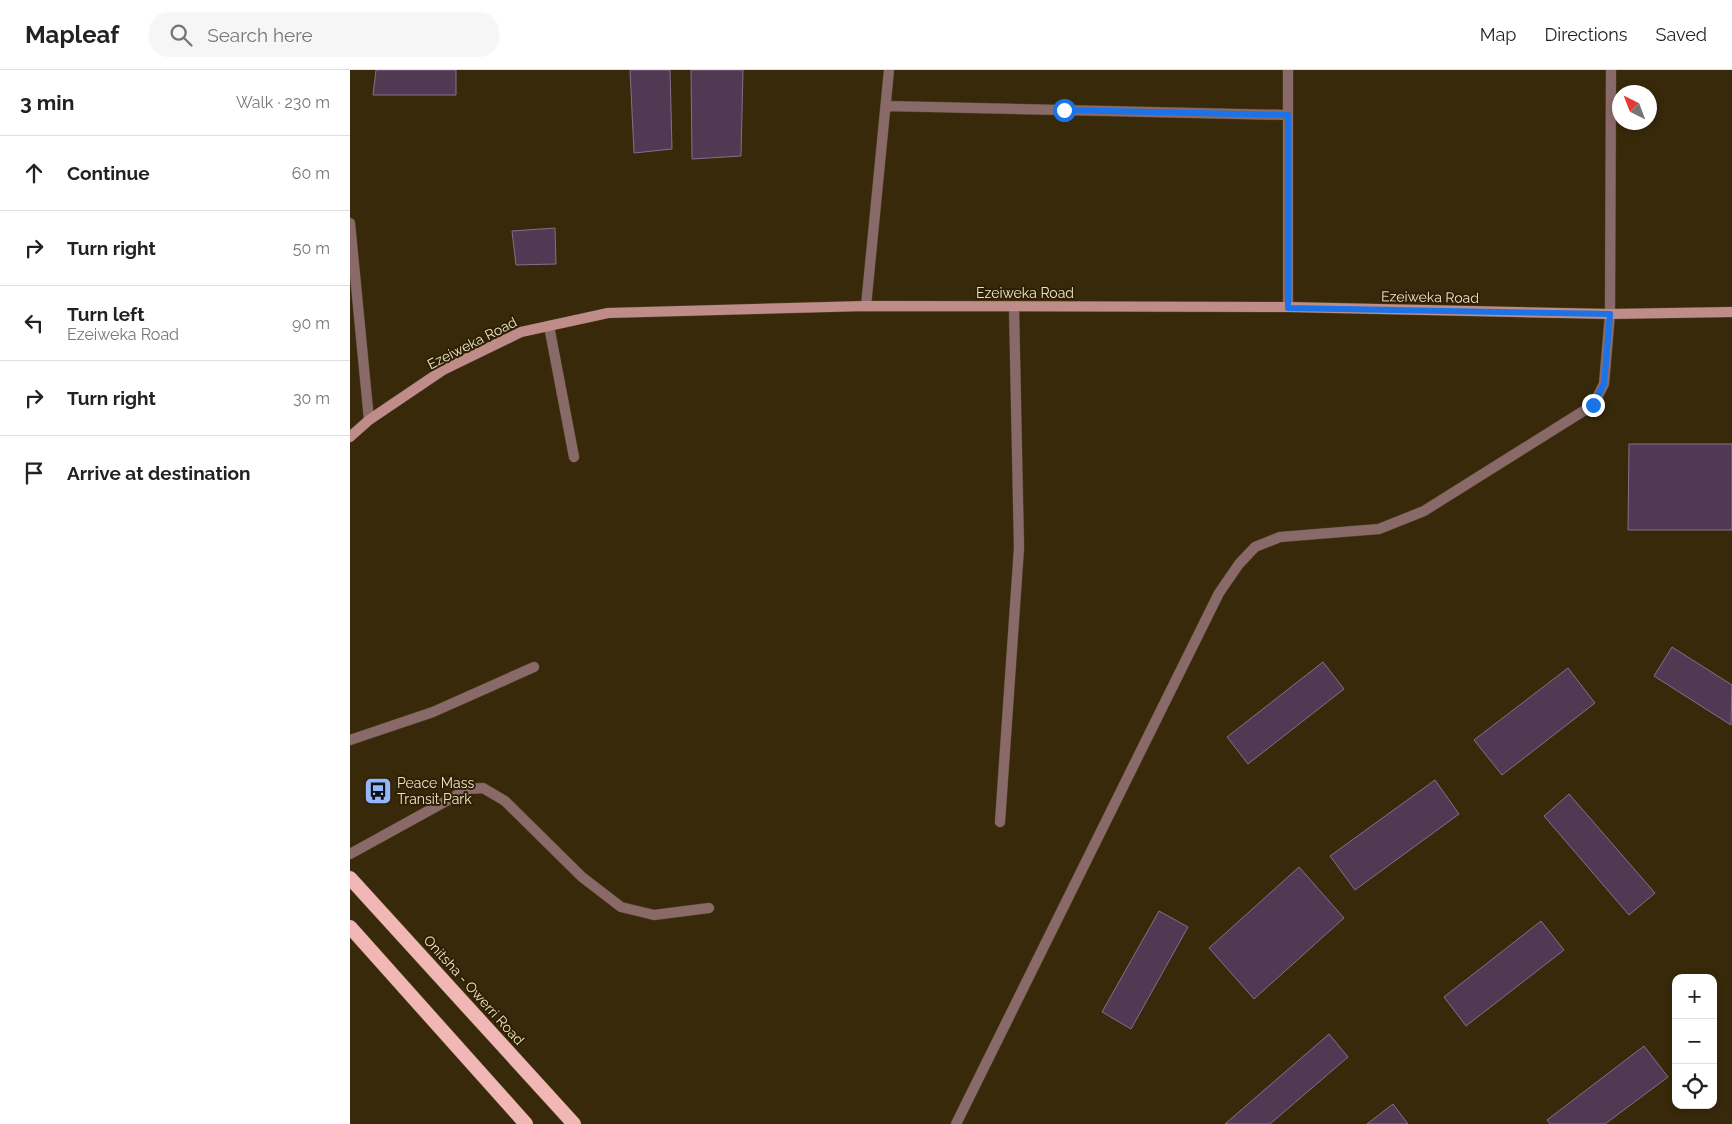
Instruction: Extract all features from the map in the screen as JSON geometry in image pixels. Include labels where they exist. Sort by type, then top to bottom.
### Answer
[{"type":"highway","name":"Onitsha - Owerri Road","points":[[350,878],[574,1124]]},
{"type":"highway","points":[[350,927],[526,1124]]},
{"type":"main road","name":"Ezeiweka Road","points":[[350,437],[369,420],[443,370],[521,332],[608,313],[866,306],[1288,308],[1610,314],[1732,312]]},
{"type":"street","points":[[866,306],[889,70]]},
{"type":"street","points":[[1288,70],[1288,308]]},
{"type":"street","points":[[956,1124],[1219,593],[1239,564],[1255,547],[1280,536],[1379,529],[1424,511],[1593,405],[1604,384],[1610,314],[1611,70]]},
{"type":"street","points":[[886,106],[1288,115]]},
{"type":"street","points":[[350,223],[355,333],[369,420]]},
{"type":"street","points":[[1000,822],[1019,548],[1014,307]]},
{"type":"street","points":[[549,326],[574,457]]},
{"type":"street","points":[[350,740],[433,712],[534,667]]},
{"type":"street","points":[[350,854],[468,790],[483,788],[504,801],[582,876],[621,907],[654,915],[709,908]]},
{"type":"building","points":[[376,70],[456,70],[456,95],[373,95]]},
{"type":"building","points":[[630,70],[670,70],[672,149],[634,153]]},
{"type":"building","points":[[691,70],[743,70],[741,156],[692,159]]},
{"type":"building","points":[[555,228],[556,264],[516,265],[512,231]]},
{"type":"building","points":[[1629,444],[1732,444],[1732,530],[1628,530]]},
{"type":"building","points":[[1672,647],[1732,685],[1731,725],[1654,676]]},
{"type":"building","points":[[1323,662],[1344,689],[1248,764],[1227,737]]},
{"type":"building","points":[[1568,668],[1595,703],[1502,775],[1474,740]]},
{"type":"building","points":[[1435,780],[1459,814],[1355,890],[1330,856]]},
{"type":"building","points":[[1569,794],[1655,893],[1629,915],[1544,816]]},
{"type":"building","points":[[1299,867],[1344,918],[1254,999],[1209,948]]},
{"type":"building","points":[[1159,911],[1188,927],[1131,1029],[1102,1012]]},
{"type":"building","points":[[1541,921],[1564,950],[1466,1026],[1444,997]]},
{"type":"building","points":[[1329,1034],[1348,1057],[1270,1124],[1225,1124]]},
{"type":"building","points":[[1644,1046],[1668,1077],[1605,1124],[1550,1124],[1547,1120]]},
{"type":"building","points":[[1393,1104],[1408,1124],[1367,1124]]},
{"type":"place","name":"Peace Mass Transit Park","points":[[378,791]]},
{"type":"route","points":[[1064,110],[1288,115],[1288,308],[1610,314],[1604,384],[1593,405]]}]
